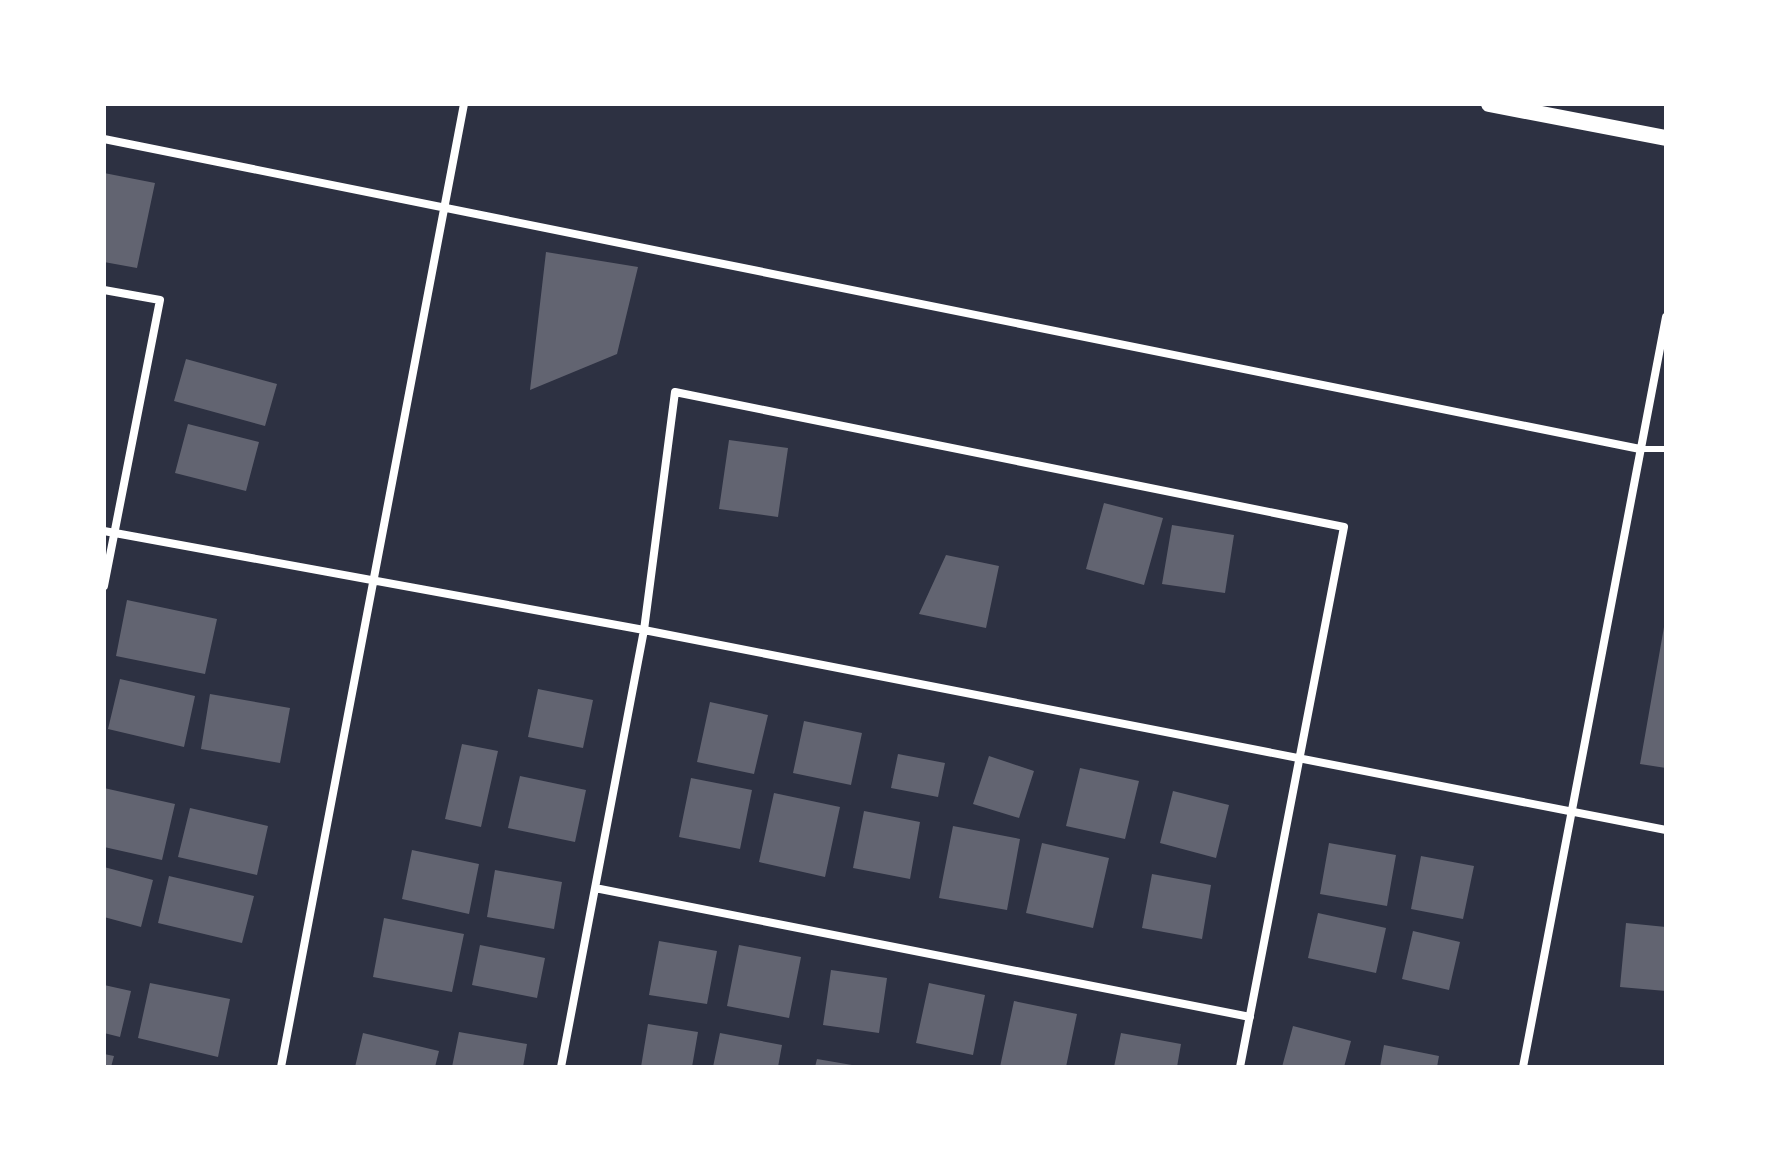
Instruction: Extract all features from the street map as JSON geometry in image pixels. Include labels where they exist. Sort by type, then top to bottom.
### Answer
[{"type":"main road","points":[[1489,104],[1666,138]]},
{"type":"street","points":[[281,1067],[464,104]]},
{"type":"street","points":[[104,139],[1640,449]]},
{"type":"street","points":[[104,290],[160,300],[104,586]]},
{"type":"street","points":[[1523,1067],[1666,317]]},
{"type":"street","points":[[561,1067],[644,630],[675,392],[1344,527],[1240,1067]]},
{"type":"street","points":[[104,531],[644,630],[1666,830]]},
{"type":"street","points":[[595,888],[1250,1017]]},
{"type":"lane","points":[[1640,449],[1666,449]]},
{"type":"building","points":[[104,173],[155,183],[137,268],[104,262]]},
{"type":"building","points":[[546,252],[638,267],[617,354],[530,390]]},
{"type":"building","points":[[186,359],[277,384],[265,426],[174,401]]},
{"type":"building","points":[[188,424],[259,442],[246,491],[175,473]]},
{"type":"building","points":[[729,440],[788,448],[778,517],[719,509]]},
{"type":"building","points":[[1104,503],[1163,518],[1144,585],[1086,569]]},
{"type":"building","points":[[1172,525],[1234,535],[1225,593],[1162,584]]},
{"type":"building","points":[[946,555],[999,566],[986,628],[919,614]]},
{"type":"building","points":[[127,600],[217,619],[205,674],[116,656]]},
{"type":"building","points":[[1666,628],[1666,768],[1640,764]]},
{"type":"building","points":[[120,679],[195,696],[184,747],[108,729]]},
{"type":"building","points":[[538,689],[593,700],[583,748],[528,737]]},
{"type":"building","points":[[210,694],[290,708],[280,763],[201,749]]},
{"type":"building","points":[[710,702],[768,715],[754,774],[697,762]]},
{"type":"building","points":[[804,721],[862,733],[851,785],[793,773]]},
{"type":"building","points":[[462,744],[498,751],[481,827],[445,819]]},
{"type":"building","points":[[898,754],[945,763],[938,797],[891,788]]},
{"type":"building","points":[[989,756],[1034,771],[1019,818],[973,804]]},
{"type":"building","points":[[1080,768],[1139,781],[1125,839],[1066,826]]},
{"type":"building","points":[[520,776],[586,790],[575,842],[508,828]]},
{"type":"building","points":[[691,778],[752,790],[740,849],[679,837]]},
{"type":"building","points":[[104,788],[175,804],[162,860],[104,847]]},
{"type":"building","points":[[1173,791],[1229,805],[1216,858],[1160,843]]},
{"type":"building","points":[[774,793],[840,807],[825,877],[759,862]]},
{"type":"building","points":[[190,808],[268,826],[257,875],[178,857]]},
{"type":"building","points":[[864,811],[920,822],[910,879],[853,868]]},
{"type":"building","points":[[953,826],[1020,839],[1007,910],[939,898]]},
{"type":"building","points":[[1042,843],[1109,858],[1093,928],[1026,913]]},
{"type":"building","points":[[1329,843],[1396,855],[1387,906],[1320,894]]},
{"type":"building","points":[[412,850],[479,864],[469,914],[402,899]]},
{"type":"building","points":[[1421,856],[1474,866],[1463,919],[1411,909]]},
{"type":"building","points":[[104,867],[153,880],[141,927],[104,917]]},
{"type":"building","points":[[495,870],[562,882],[554,929],[487,917]]},
{"type":"building","points":[[1152,874],[1211,885],[1202,939],[1142,928]]},
{"type":"building","points":[[169,876],[254,896],[242,943],[158,923]]},
{"type":"building","points":[[1318,913],[1386,928],[1376,973],[1308,958]]},
{"type":"building","points":[[384,918],[464,934],[452,992],[373,977]]},
{"type":"building","points":[[1626,923],[1666,927],[1666,991],[1620,987]]},
{"type":"building","points":[[1413,931],[1460,942],[1449,990],[1402,979]]},
{"type":"building","points":[[659,941],[717,951],[707,1004],[649,995]]},
{"type":"building","points":[[480,945],[545,958],[537,998],[472,985]]},
{"type":"building","points":[[739,945],[801,957],[789,1018],[727,1006]]},
{"type":"building","points":[[831,970],[887,978],[879,1033],[823,1025]]},
{"type":"building","points":[[150,983],[230,999],[218,1057],[138,1038]]},
{"type":"building","points":[[929,983],[985,995],[973,1055],[916,1043]]},
{"type":"building","points":[[104,985],[131,991],[120,1037],[104,1033]]},
{"type":"building","points":[[1014,1001],[1077,1014],[1066,1067],[1000,1067]]},
{"type":"building","points":[[648,1024],[698,1032],[692,1067],[641,1067]]},
{"type":"building","points":[[1293,1026],[1351,1041],[1344,1067],[1282,1067]]},
{"type":"building","points":[[459,1032],[527,1044],[523,1067],[452,1067]]},
{"type":"building","points":[[363,1033],[439,1051],[435,1067],[355,1067]]},
{"type":"building","points":[[720,1033],[782,1045],[778,1067],[713,1067]]},
{"type":"building","points":[[1121,1033],[1181,1044],[1177,1067],[1114,1067]]},
{"type":"building","points":[[1384,1045],[1439,1056],[1437,1067],[1380,1067]]},
{"type":"building","points":[[104,1054],[114,1056],[111,1067],[104,1067]]},
{"type":"building","points":[[817,1059],[852,1065],[852,1067],[815,1067]]}]
